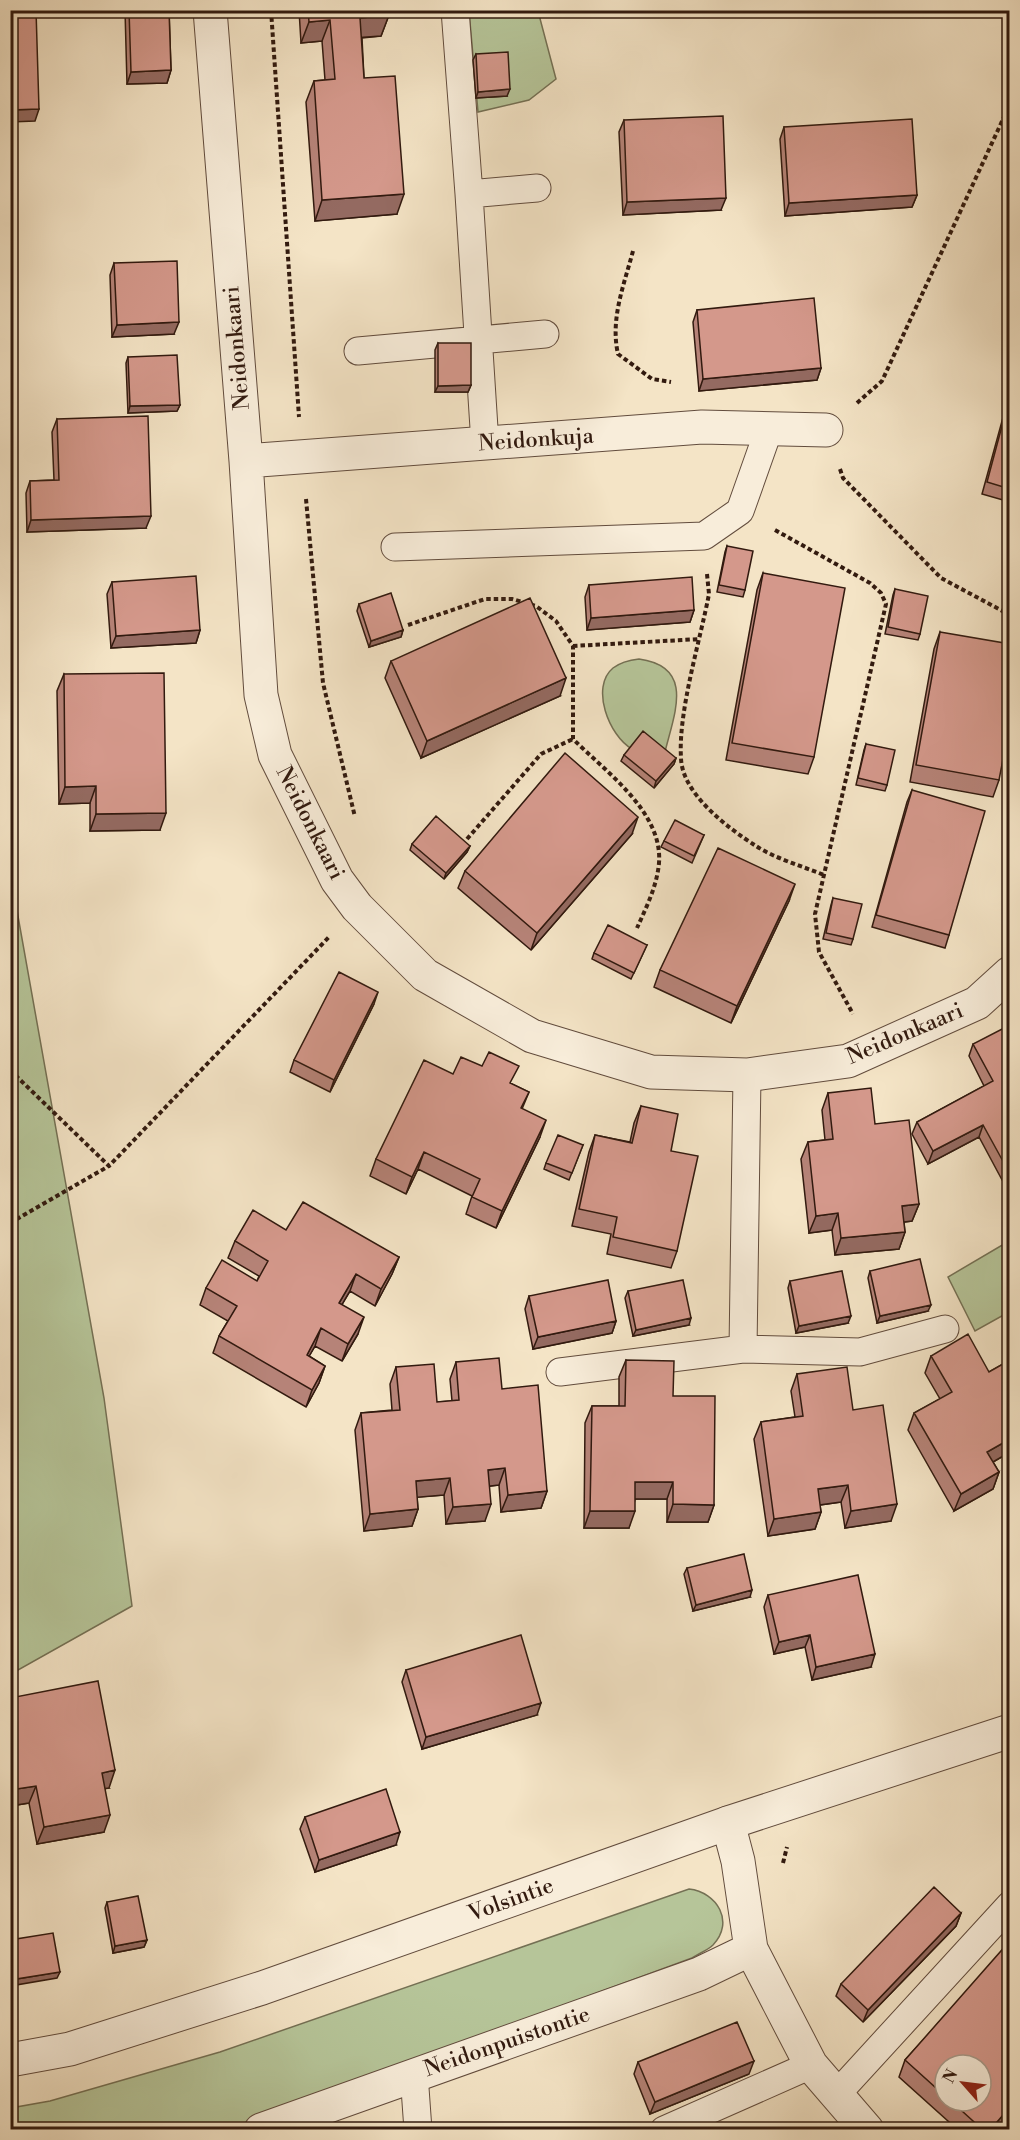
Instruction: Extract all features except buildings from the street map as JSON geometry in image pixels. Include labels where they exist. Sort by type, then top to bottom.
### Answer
[{"type":"street","name":"Neidonkaari","points":[[210,10],[246,461],[261,695],[275,755],[337,880],[357,907],[425,975],[532,1036],[651,1072],[747,1076],[848,1061],[977,1003],[1010,973]]},
{"type":"street","name":"Neidonkuja","points":[[246,461],[702,427],[826,430]]},
{"type":"street","name":"Volsintie","points":[[10,2060],[70,2049],[262,1988],[728,1823],[1010,1731]]},
{"type":"street","points":[[728,1823],[738,1861],[752,1949],[811,2065],[867,2130]]},
{"type":"street","name":"Neidonpuistontie","points":[[261,2130],[699,1974],[752,1949]]},
{"type":"lane","points":[[455,10],[470,194],[485,444]]},
{"type":"lane","points":[[470,194],[537,188]]},
{"type":"lane","points":[[358,351],[545,334]]},
{"type":"lane","points":[[395,547],[704,536],[740,511],[769,429]]},
{"type":"lane","points":[[743,1349],[747,1076]]},
{"type":"lane","points":[[560,1372],[743,1349],[860,1352],[945,1329]]},
{"type":"lane","points":[[836,2095],[1010,1905]]},
{"type":"lane","points":[[664,2130],[811,2065]]},
{"type":"lane","points":[[414,2074],[418,2130]]},
{"type":"path","points":[[1010,104],[882,381],[826,430],[843,478],[933,570],[941,578],[1010,615]]},
{"type":"path","points":[[633,251],[618,306],[615,338],[618,354],[652,379],[670,382]]},
{"type":"path","points":[[740,511],[870,583],[881,593],[886,604],[815,914],[819,952],[873,1050]]},
{"type":"path","points":[[704,536],[709,594],[683,722],[681,760],[694,794],[723,822],[757,847],[824,875]]},
{"type":"path","points":[[408,625],[485,599],[512,599],[536,606],[556,621],[573,646],[573,739],[641,808],[657,839],[659,864],[650,900],[636,928]]},
{"type":"path","points":[[573,646],[700,639]]},
{"type":"path","points":[[467,839],[541,754],[573,739]]},
{"type":"path","points":[[10,1223],[109,1166],[357,907]]},
{"type":"path","points":[[10,1070],[109,1166]]},
{"type":"green space","points":[[469,11],[538,11],[556,79],[529,100],[478,112]]},
{"type":"green space","points":[[639,659],[657,664],[669,672],[675,683],[677,696],[675,710],[664,756],[632,749],[624,743],[616,734],[605,711],[603,687],[606,676],[619,664]]},
{"type":"green space","points":[[11,877],[104,1398],[132,1606],[11,1674]]},
{"type":"green space","points":[[1009,1243],[1009,1312],[975,1331],[948,1277]]},
{"type":"green space","points":[[689,1889],[699,1891],[715,1902],[722,1918],[719,1936],[713,1945],[692,1958],[228,2129],[11,2130],[11,2108],[50,2101],[220,2052]]}]
